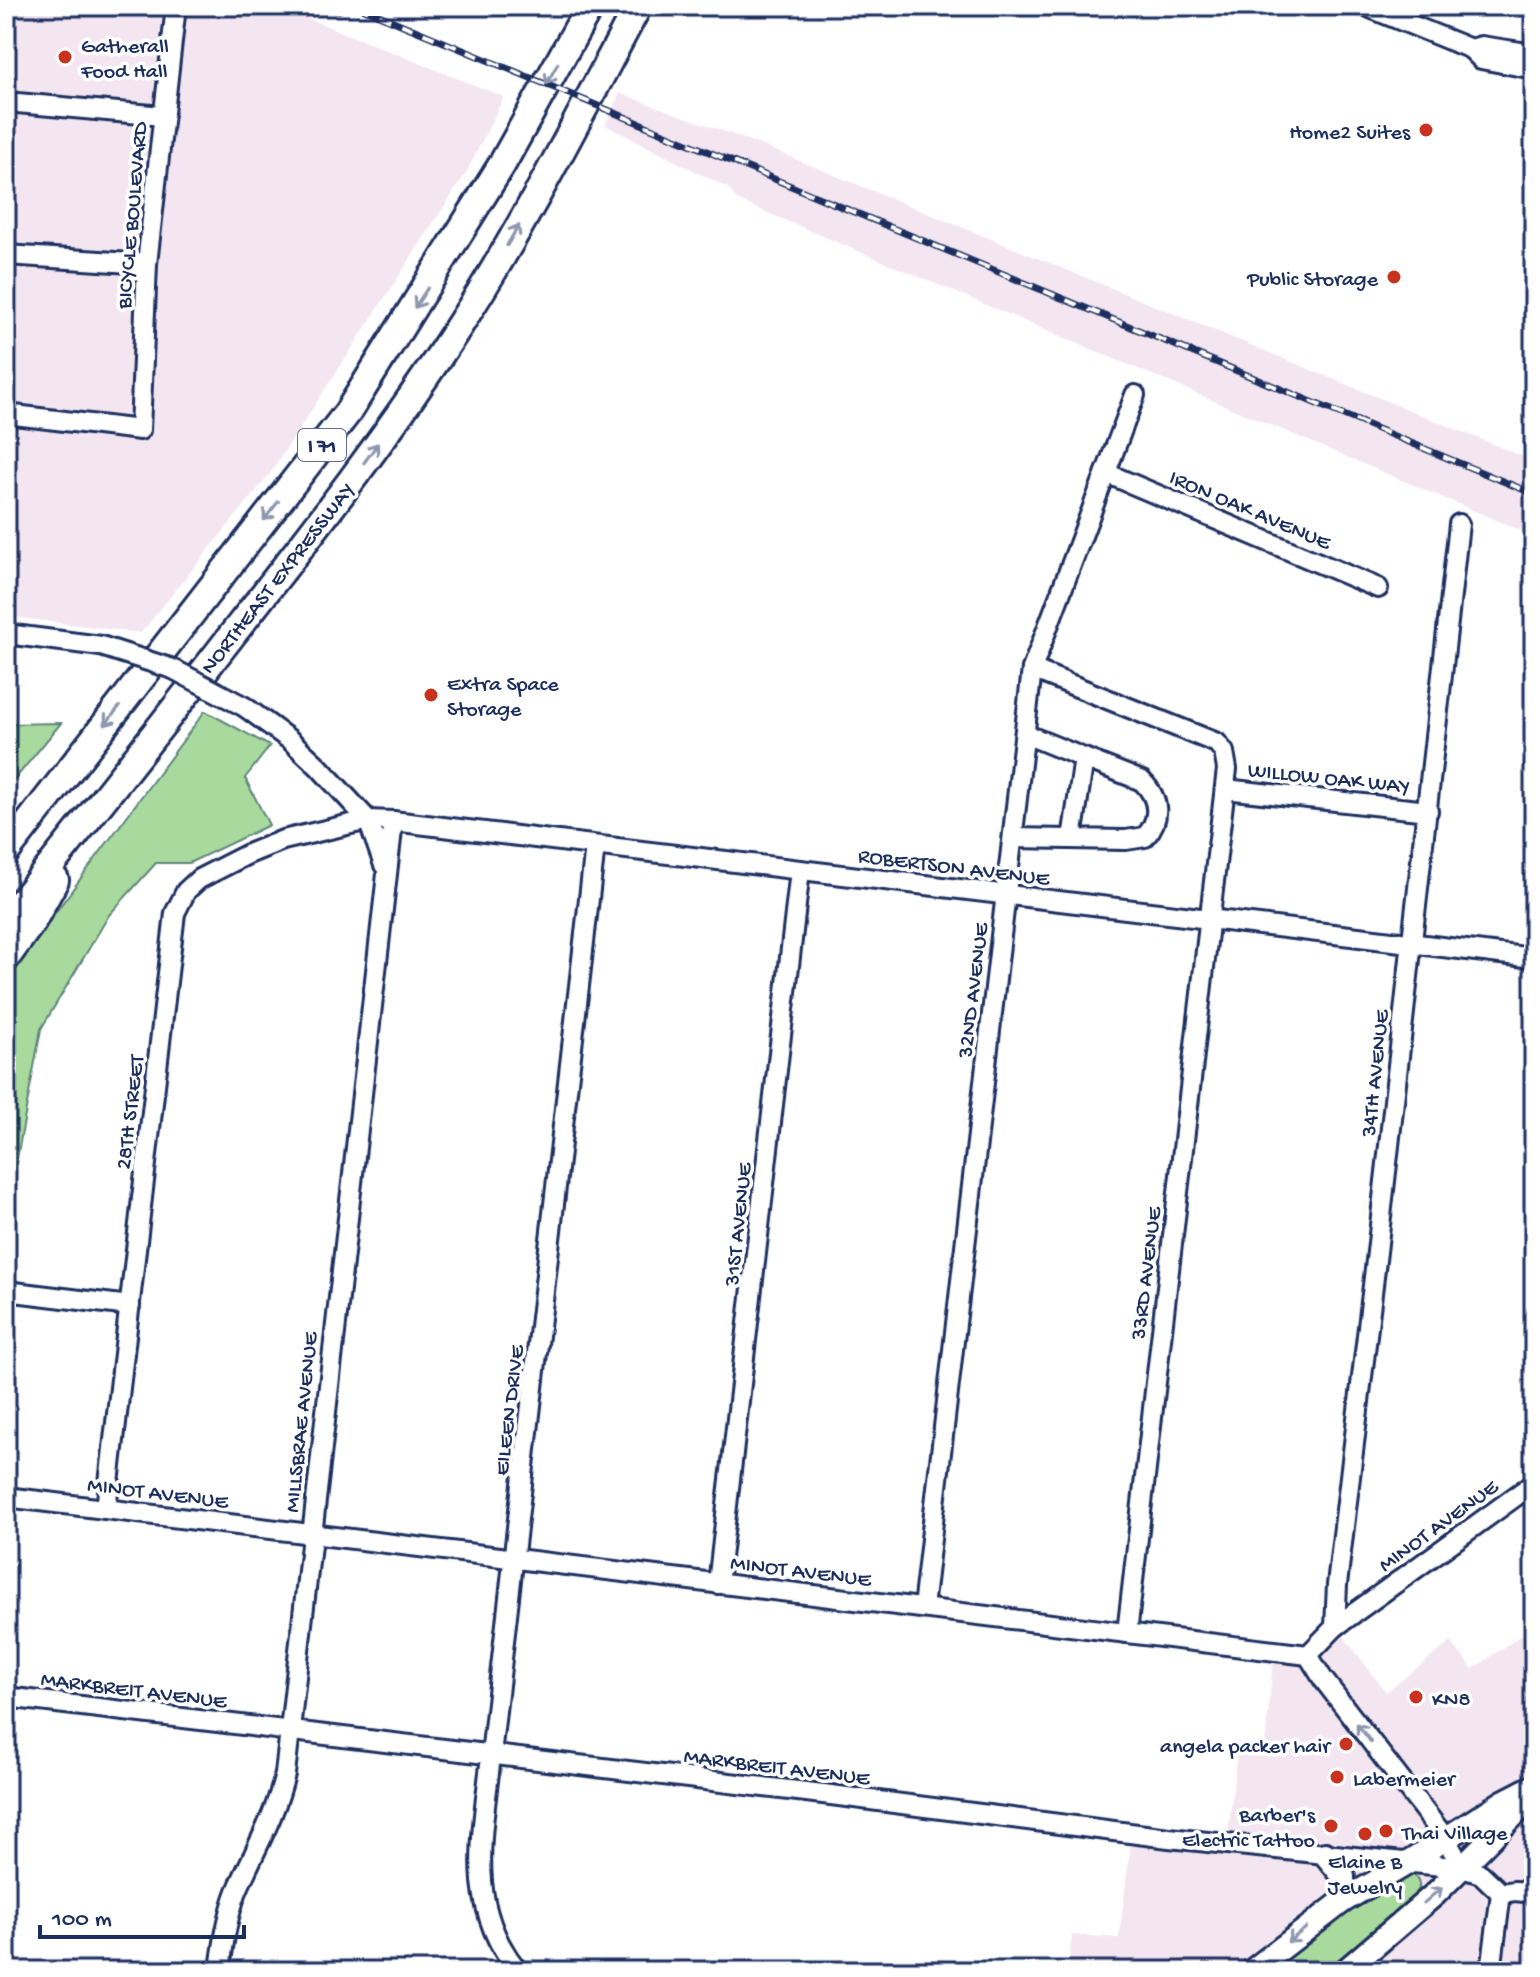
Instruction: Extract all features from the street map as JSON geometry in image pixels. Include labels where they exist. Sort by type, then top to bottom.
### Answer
[{"type":"highway","name":"NORTHEAST EXPRESSWAY","points":[[6,852],[348,412],[501,166],[590,6]]},
{"type":"highway","name":"NORTHEAST EXPRESSWAY","points":[[6,921],[323,519],[462,323],[539,190],[638,6]]},
{"type":"highway","points":[[6,958],[32,922],[84,825]]},
{"type":"main road","points":[[1252,1971],[1343,1901],[1534,1786]]},
{"type":"main road","points":[[1345,1971],[1462,1868],[1534,1795]]},
{"type":"main road","points":[[1481,1849],[1503,1802]]},
{"type":"main road","points":[[1325,1854],[1343,1876],[1343,1901]]},
{"type":"street","name":"BICYCLE BOULEVARD","points":[[6,414],[140,430],[147,264],[176,6]]},
{"type":"street","points":[[1365,6],[1471,49],[1481,59],[1534,69]]},
{"type":"street","points":[[1471,49],[1481,46],[1534,54]]},
{"type":"street","points":[[6,102],[163,116]]},
{"type":"street","points":[[6,255],[147,264]]},
{"type":"street","name":"32ND AVENUE","points":[[923,1608],[1032,669],[1135,395]]},
{"type":"street","name":"IRON OAK AVENUE","points":[[1106,473],[1378,588]]},
{"type":"street","name":"34TH AVENUE","points":[[1335,1627],[1337,1585],[1459,524]]},
{"type":"street","points":[[6,634],[101,646],[173,669],[245,707],[290,740],[368,820]]},
{"type":"street","name":"33RD AVENUE","points":[[1032,669],[1217,743],[1224,752],[1227,769],[1127,1633]]},
{"type":"street","points":[[1013,838],[1145,837],[1155,827],[1153,794],[1142,781],[1025,734]]},
{"type":"street","points":[[1072,839],[1084,758]]},
{"type":"street","name":"WILLOW OAK WAY","points":[[1225,789],[1428,811]]},
{"type":"street","name":"ROBERTSON AVENUE","points":[[340,826],[368,820],[393,821],[1534,958]]},
{"type":"street","name":"MILLSBRAE AVENUE","points":[[368,820],[385,867]]},
{"type":"street","name":"MILLSBRAE AVENUE","points":[[220,1971],[223,1943],[237,1891],[279,1799],[385,867],[393,821]]},
{"type":"street","name":"28TH STREET","points":[[106,1509],[175,913],[179,901],[199,879],[248,854],[283,840],[340,826]]},
{"type":"street","name":"EILEEN DRIVE","points":[[518,1971],[490,1924],[480,1868],[595,846]]},
{"type":"street","name":"31ST AVENUE","points":[[718,1584],[800,870]]},
{"type":"street","points":[[6,1291],[130,1306]]},
{"type":"street","name":"MINOT AVENUE","points":[[6,1497],[1308,1655],[1335,1627],[1534,1483]]},
{"type":"street","points":[[1308,1655],[1446,1839],[1462,1868]]},
{"type":"street","name":"MARKBREIT AVENUE","points":[[6,1697],[1157,1837],[1462,1868],[1481,1874],[1501,1893]]},
{"type":"street","points":[[1491,1971],[1501,1893],[1534,1893]]},
{"type":"shaded area","points":[[6,6],[277,6],[504,97],[466,173],[270,474],[141,633],[6,616]]},
{"type":"shaded area","points":[[620,93],[761,145],[1534,461],[1534,536],[737,200],[728,188],[605,125]]},
{"type":"shaded area","points":[[1336,1626],[1386,1692],[1451,1642],[1473,1669],[1534,1626],[1534,1971],[1068,1971],[1072,1935],[1119,1938],[1132,1834],[1227,1845],[1238,1742],[1265,1745],[1274,1651],[1308,1655]]},
{"type":"green space","points":[[205,711],[270,746],[245,778],[269,825],[189,863],[156,863],[109,915],[41,1029],[15,1169],[6,1169],[6,979]]},
{"type":"green space","points":[[61,723],[6,790],[6,724]]},
{"type":"green space","points":[[1402,1874],[1412,1874],[1417,1878],[1417,1892],[1384,1921],[1343,1965],[1321,1972],[1266,1971],[1310,1936]]},
{"type":"railway","points":[[326,6],[339,10]]},
{"type":"railway","points":[[357,6],[1534,494]]},
{"type":"place","name":"Gatherall Food Hall","points":[[65,57]]},
{"type":"place","name":"Home2 Suites","points":[[1426,130]]},
{"type":"place","name":"Public Storage","points":[[1394,277]]},
{"type":"place","name":"Extra Space Storage","points":[[431,695]]},
{"type":"place","name":"KN8","points":[[1416,1697]]},
{"type":"place","name":"angela packer hair","points":[[1346,1744]]},
{"type":"place","name":"Labermeier","points":[[1337,1777]]},
{"type":"place","name":"Barber's Electric Tattoo","points":[[1331,1826]]},
{"type":"place","name":"Thai Village","points":[[1386,1831]]},
{"type":"place","name":"Elaine B Jewelry","points":[[1365,1834]]}]
